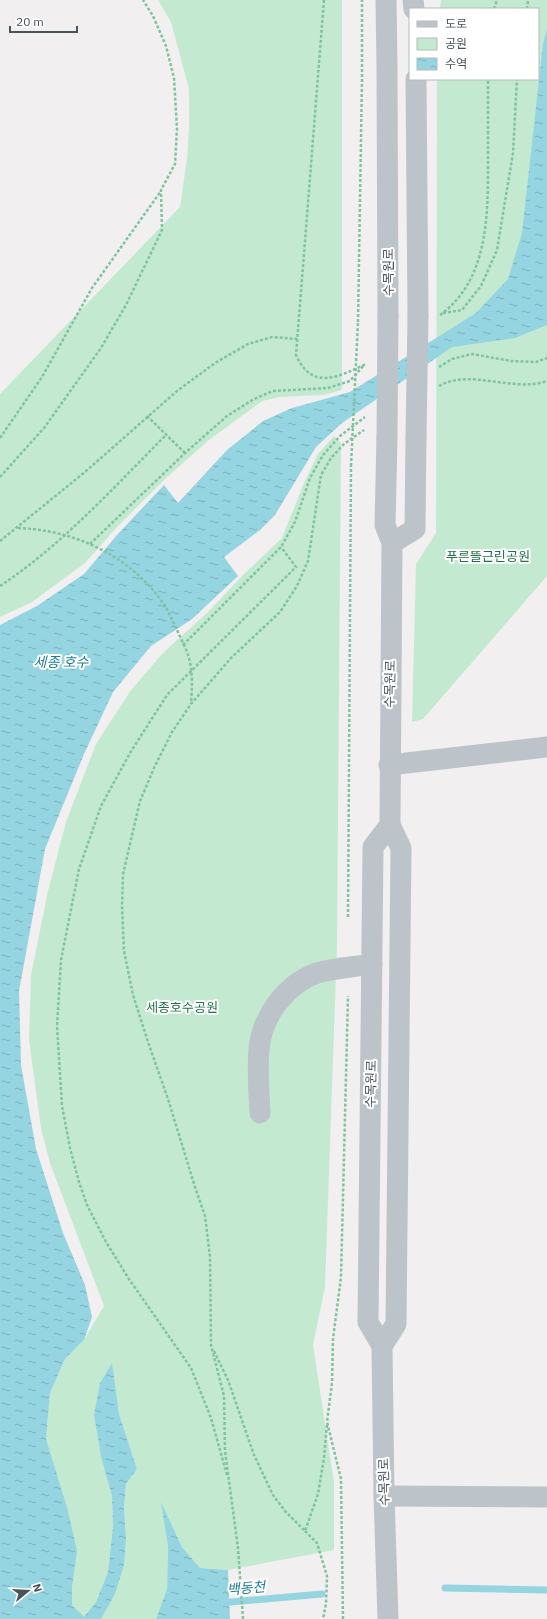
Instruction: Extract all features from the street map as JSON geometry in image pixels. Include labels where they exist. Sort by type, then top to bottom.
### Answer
[{"type":"street","name":"수목원로","points":[[382,1346],[396,1324],[401,848],[390,825],[389,765],[392,542],[385,526],[378,432],[388,316],[386,0]]},
{"type":"street","points":[[392,542],[415,529],[418,315],[416,80]]},
{"type":"street","points":[[389,765],[547,748]]},
{"type":"street","name":"수목원로","points":[[388,1619],[384,1496],[382,1346],[368,1322],[373,847],[390,825]]},
{"type":"street","points":[[260,1113],[259,1048],[265,1021],[279,1001],[290,988],[319,972],[372,964]]},
{"type":"street","points":[[384,1496],[547,1497]]},
{"type":"path","points":[[0,438],[42,377],[92,288],[161,190],[175,164],[177,129],[174,78],[166,46],[153,16],[143,0]]},
{"type":"path","points":[[348,921],[351,466],[358,322],[362,0]]},
{"type":"path","points":[[442,313],[462,310],[482,286],[497,250],[513,153],[517,80]]},
{"type":"path","points":[[0,477],[44,428],[101,348],[126,305],[162,230],[161,190]]},
{"type":"path","points":[[0,541],[18,528],[85,472],[177,391],[208,368],[248,344],[272,337],[297,339]]},
{"type":"path","points":[[439,368],[452,359],[472,354],[511,361],[536,362],[547,358]]},
{"type":"path","points":[[90,544],[185,453],[227,416],[254,399],[273,391],[328,388],[350,381],[366,364]]},
{"type":"path","points":[[433,390],[446,382],[471,379],[512,384],[547,381]]},
{"type":"path","points":[[147,416],[185,453]]},
{"type":"path","points":[[183,645],[281,547],[295,522],[310,478],[323,455],[340,436],[367,416]]},
{"type":"path","points":[[243,1619],[238,1548],[225,1451],[224,1396],[211,1345],[210,1257],[205,1216],[168,1099],[132,995],[124,944],[124,874],[140,802],[154,768],[172,732],[191,704],[231,658],[280,612],[297,586],[308,561],[321,475],[331,458],[344,444],[378,432]]},
{"type":"path","points":[[0,586],[27,568],[66,534],[166,436]]},
{"type":"path","points":[[18,528],[40,529],[66,534],[90,544],[122,561],[145,581],[164,604],[189,658],[192,685],[191,704]]},
{"type":"path","points":[[229,1483],[211,1418],[191,1368],[129,1280],[106,1242],[87,1205],[70,1148],[62,1106],[57,1026],[61,960],[79,869],[101,806],[130,753],[167,695],[296,567],[281,547]]},
{"type":"path","points":[[305,1531],[318,1494],[324,1458],[332,1384],[333,1339],[340,1277],[348,968]]},
{"type":"path","points":[[211,1345],[228,1380],[254,1455],[273,1495],[285,1511],[317,1544],[327,1576],[326,1604],[323,1619]]},
{"type":"path","points":[[327,1422],[341,1479],[343,1619]]},
{"type":"green space","points":[[158,0],[342,0],[342,390],[324,395],[280,397],[262,401],[209,440],[165,479],[117,527],[85,563],[32,602],[0,617],[0,394],[180,207],[187,159],[189,89],[171,22]]},
{"type":"green space","name":"푸른뜰근린공원","points":[[441,0],[547,0],[547,576],[423,719],[412,722],[416,564],[436,533],[437,80],[539,80],[539,8],[440,8]]},
{"type":"green space","name":"세종호수공원","points":[[334,436],[341,443],[337,945],[325,1287],[313,1345],[334,1482],[334,1550],[228,1570],[200,1568],[182,1547],[162,1504],[168,1546],[167,1589],[156,1619],[101,1619],[115,1594],[126,1538],[124,1508],[126,1484],[137,1469],[119,1414],[111,1364],[94,1415],[101,1457],[112,1496],[113,1526],[108,1572],[96,1602],[84,1618],[72,1605],[72,1587],[46,1439],[50,1393],[65,1359],[84,1340],[104,1306],[50,1163],[41,1128],[29,1040],[31,975],[48,891],[66,822],[96,744],[131,690],[164,652],[208,612],[244,574],[282,538],[304,483],[318,454]]},
{"type":"water","name":"세종 호수","points":[[547,29],[547,325],[515,338],[452,347],[342,423],[316,447],[275,515],[260,530],[224,557],[238,576],[192,619],[151,646],[113,692],[84,754],[45,849],[19,991],[21,1065],[36,1149],[63,1233],[85,1285],[92,1317],[84,1340],[65,1359],[50,1393],[46,1439],[68,1511],[77,1551],[72,1587],[72,1605],[84,1617],[96,1602],[108,1572],[113,1526],[112,1496],[101,1457],[94,1415],[100,1383],[112,1363],[119,1414],[137,1469],[126,1484],[124,1508],[126,1538],[124,1565],[115,1594],[101,1619],[0,1619],[0,625],[37,606],[84,574],[117,535],[164,485],[178,503],[227,450],[263,421],[292,408],[350,392],[476,313],[508,279],[522,233],[543,44]]},
{"type":"water","points":[[161,1502],[182,1547],[200,1568],[228,1570],[230,1619],[156,1619],[167,1589],[168,1546]]},
{"type":"waterway","name":"백동천","points":[[445,1588],[547,1590]]},
{"type":"waterway","name":"백동천","points":[[220,1603],[322,1594]]}]
